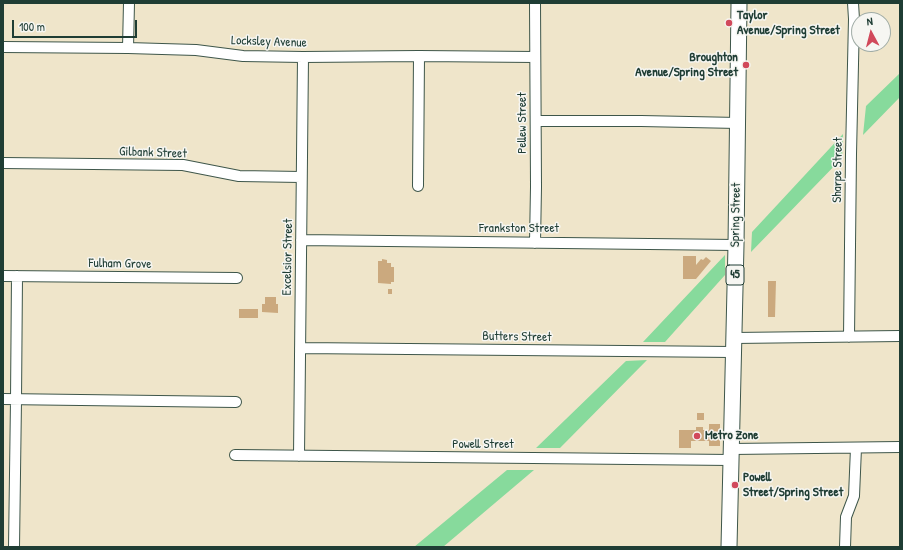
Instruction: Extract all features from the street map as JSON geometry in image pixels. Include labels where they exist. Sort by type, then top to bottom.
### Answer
[{"type":"main road","name":"Spring Street","points":[[729,547],[736,244],[739,3]]},
{"type":"street","points":[[128,48],[129,3]]},
{"type":"street","name":"Pellew Street","points":[[535,242],[536,3]]},
{"type":"street","name":"Sharpe Street","points":[[848,337],[854,19],[853,3]]},
{"type":"street","name":"Locksley Avenue","points":[[3,46],[196,50],[243,56],[535,57]]},
{"type":"street","points":[[418,186],[419,56]]},
{"type":"street","name":"Excelsior Street","points":[[299,456],[303,57]]},
{"type":"street","points":[[536,121],[738,123]]},
{"type":"street","name":"Gilbank Street","points":[[3,164],[183,165],[239,176],[301,177]]},
{"type":"street","name":"Frankston Street","points":[[301,240],[736,244]]},
{"type":"street","name":"Fulham Grove","points":[[3,276],[237,278]]},
{"type":"street","points":[[14,547],[17,276]]},
{"type":"street","name":"Butters Street","points":[[300,348],[733,345],[848,337],[900,336]]},
{"type":"street","points":[[3,399],[236,402]]},
{"type":"street","name":"Powell Street","points":[[235,456],[731,454],[900,447]]},
{"type":"street","points":[[845,547],[846,517],[854,496],[856,448]]},
{"type":"green space","points":[[900,73],[900,97],[863,135],[866,106]]},
{"type":"green space","points":[[843,134],[842,158],[751,252],[752,232]]},
{"type":"green space","points":[[725,255],[725,275],[665,342],[643,342]]},
{"type":"green space","points":[[647,360],[560,448],[536,448],[626,361]]},
{"type":"green space","points":[[507,470],[534,470],[443,547],[414,547]]},
{"type":"building","points":[[683,256],[696,256],[696,265],[701,259],[703,260],[706,257],[711,261],[696,279],[683,279]]},
{"type":"building","points":[[382,259],[387,260],[387,263],[391,263],[391,267],[394,267],[394,282],[391,282],[391,284],[378,283],[378,261],[382,261]]},
{"type":"building","points":[[768,281],[776,281],[775,317],[768,317]]},
{"type":"building","points":[[388,289],[392,289],[392,294],[388,294]]},
{"type":"building","points":[[265,297],[276,297],[278,313],[262,312],[262,304],[265,304]]},
{"type":"building","points":[[239,309],[258,309],[258,318],[239,318]]},
{"type":"building","points":[[697,413],[704,413],[704,420],[697,420]]},
{"type":"building","points":[[709,424],[720,424],[720,446],[709,446],[709,441],[691,441],[691,448],[679,448],[679,430],[696,430],[696,427],[703,427],[703,430],[709,430]]},
{"type":"place","name":"Taylor Avenue/Spring Street","points":[[729,23]]},
{"type":"place","name":"Broughton Avenue/Spring Street","points":[[746,65]]},
{"type":"place","name":"Metro Zone","points":[[697,436]]},
{"type":"place","name":"Powell Street/Spring Street","points":[[735,485]]}]
